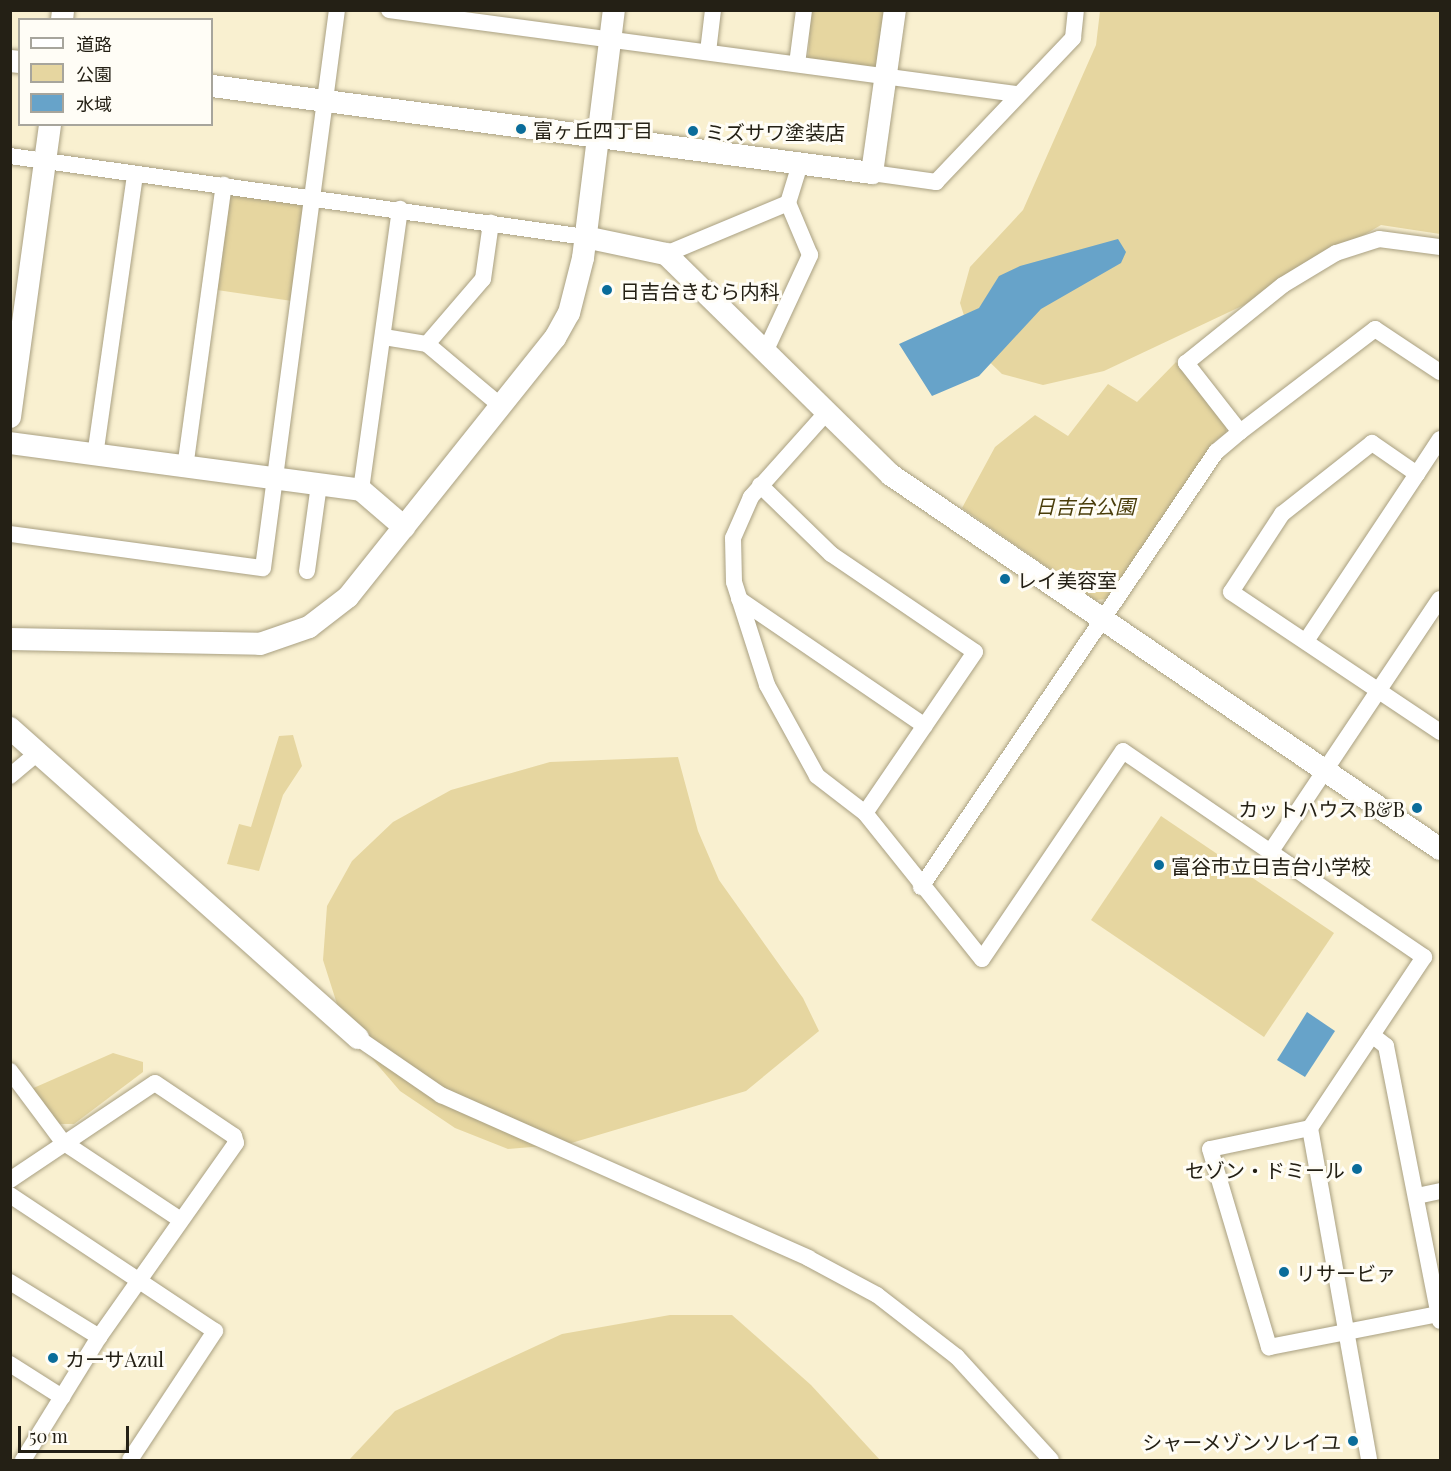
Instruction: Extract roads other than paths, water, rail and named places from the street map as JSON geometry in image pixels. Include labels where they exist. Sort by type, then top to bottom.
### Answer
[{"type":"street","points":[[10,534],[263,568],[337,10]]},
{"type":"street","points":[[389,10],[515,18],[610,39],[1017,94]]},
{"type":"street","points":[[10,639],[201,646],[277,641],[335,610],[405,527],[501,406],[569,313],[585,237],[614,10]]},
{"type":"street","points":[[708,52],[713,10]]},
{"type":"street","points":[[797,64],[804,10]]},
{"type":"street","points":[[872,173],[895,10]]},
{"type":"street","points":[[213,86],[936,182],[1017,94],[1073,38],[1076,10]]},
{"type":"street","points":[[10,417],[15,338],[50,126]]},
{"type":"street","points":[[10,156],[135,175],[400,209],[585,237],[666,254],[891,475],[1440,849]]},
{"type":"street","points":[[766,350],[810,255],[788,203],[800,164]]},
{"type":"street","points":[[95,456],[135,175]]},
{"type":"street","points":[[185,468],[224,185]]},
{"type":"street","points":[[666,254],[788,203]]},
{"type":"street","points":[[361,490],[400,209]]},
{"type":"street","points":[[427,344],[483,279],[490,223]]},
{"type":"street","points":[[1240,432],[1186,363],[1283,285],[1336,253],[1379,239],[1440,247]]},
{"type":"street","points":[[921,887],[1216,452],[1375,328],[1440,372]]},
{"type":"street","points":[[384,337],[427,344],[501,406]]},
{"type":"street","points":[[826,413],[760,485],[733,538],[730,562],[739,600],[767,685],[817,776],[865,813],[921,887],[982,959],[1123,751],[1424,957],[1372,1035],[1310,1128],[1210,1149],[1269,1347],[1440,1318],[1386,1046],[1372,1035]]},
{"type":"street","points":[[1306,641],[1440,439]]},
{"type":"street","points":[[10,443],[361,490],[405,527]]},
{"type":"street","points":[[1417,474],[1372,443],[1282,514],[1231,592],[1440,732]]},
{"type":"street","points":[[307,571],[319,484]]},
{"type":"street","points":[[760,485],[831,554],[975,652],[865,813]]},
{"type":"street","points":[[1271,851],[1440,599]]},
{"type":"street","points":[[739,600],[925,726]]},
{"type":"street","points":[[10,728],[358,1038],[441,1095],[808,1258],[877,1295],[957,1357],[1051,1461]]},
{"type":"street","points":[[10,776],[37,753]]},
{"type":"street","points":[[10,1071],[63,1142],[181,1220]]},
{"type":"street","points":[[10,1180],[142,1088],[162,1085],[234,1136],[236,1143],[141,1280],[99,1336],[23,1461]]},
{"type":"street","points":[[1310,1128],[1350,1334],[1370,1461]]},
{"type":"street","points":[[1417,1196],[1440,1191]]},
{"type":"street","points":[[10,1195],[215,1331],[130,1461]]},
{"type":"street","points":[[10,1282],[99,1336]]},
{"type":"street","points":[[10,1364],[62,1397]]},
{"type":"water","points":[[1118,239],[1126,252],[1121,263],[1041,309],[979,376],[932,396],[899,344],[979,308],[999,276],[1020,266]]},
{"type":"water","points":[[1307,1012],[1335,1031],[1305,1077],[1277,1060]]},
{"type":"place","name":"富ヶ丘四丁目","points":[[521,129]]},
{"type":"place","name":"ミズサワ塗装店","points":[[693,131]]},
{"type":"place","name":"日吉台きむら内科","points":[[607,290]]},
{"type":"place","name":"レイ美容室","points":[[1005,579]]},
{"type":"place","name":"カットハウス B&B","points":[[1417,808]]},
{"type":"place","name":"富谷市立日吉台小学校","points":[[1159,865]]},
{"type":"place","name":"セゾン・ドミール","points":[[1357,1169]]},
{"type":"place","name":"リサービァ","points":[[1284,1272]]},
{"type":"place","name":"カーサAzul","points":[[53,1358]]},
{"type":"place","name":"シャーメゾンソレイユ","points":[[1353,1441]]},
{"type":"park label","name":"日吉台公園","points":[[1085,505]]}]
